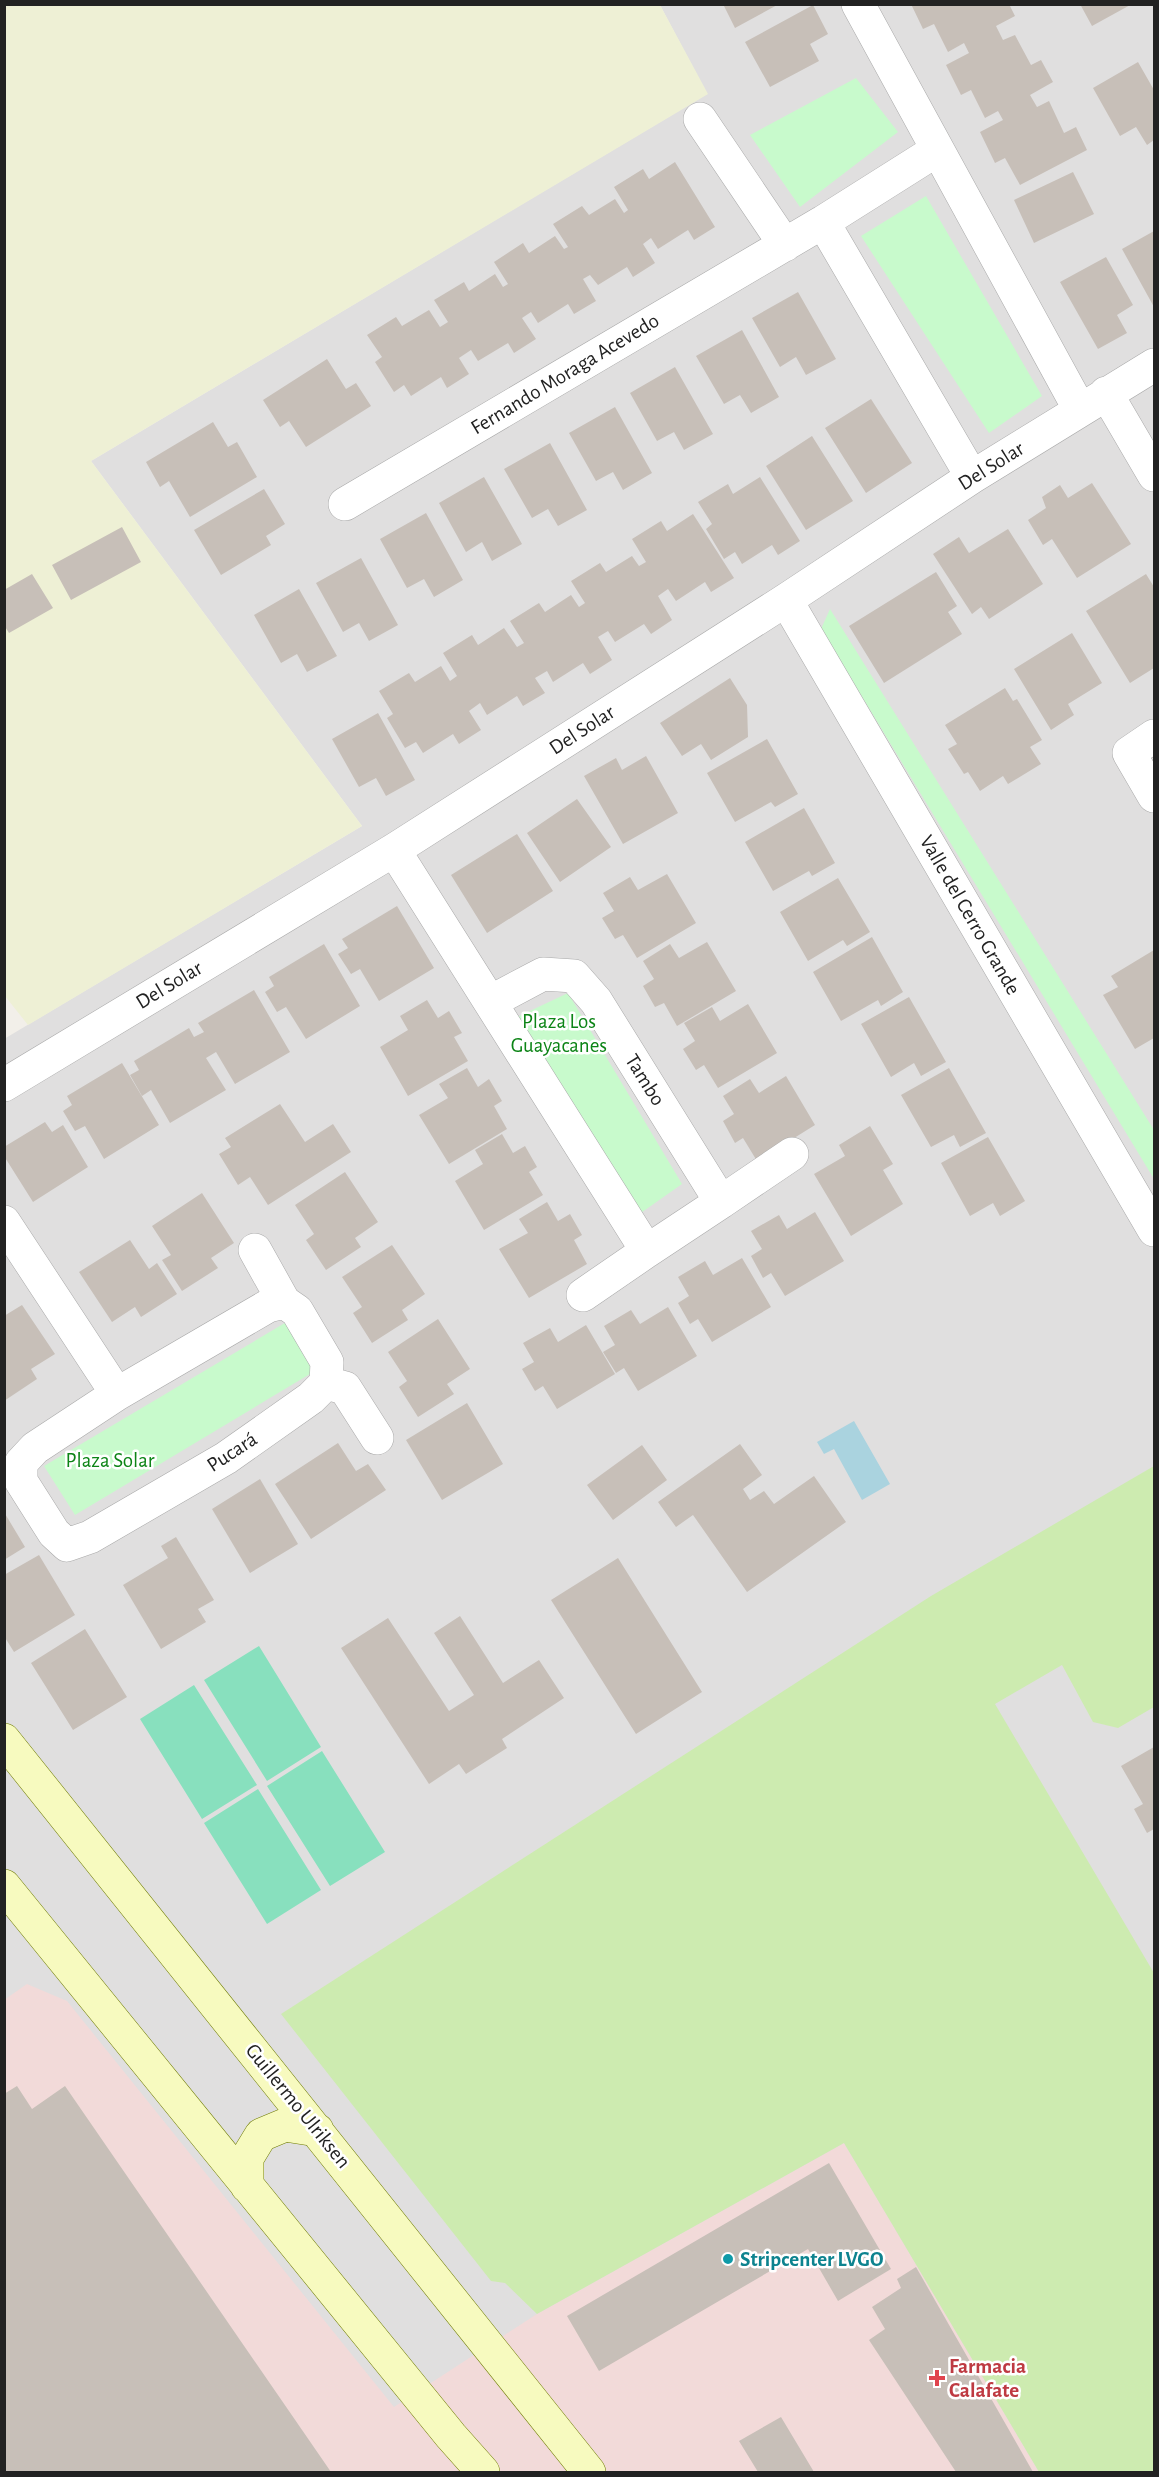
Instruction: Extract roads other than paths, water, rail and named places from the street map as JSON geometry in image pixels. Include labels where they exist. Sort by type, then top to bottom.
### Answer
[{"type":"main road","name":"Guillermo Ulriksen","points":[[4,1740],[589,2472]]},
{"type":"main road","points":[[4,1886],[450,2436],[483,2472]]},
{"type":"main road","points":[[247,2186],[247,2158],[261,2135],[285,2125],[317,2130]]},
{"type":"street","points":[[858,4],[937,150],[1093,401],[1155,475]]},
{"type":"street","points":[[700,120],[785,245]]},
{"type":"street","name":"Fernando Moraga Acevedo","points":[[345,504],[785,245],[937,150]]},
{"type":"street","points":[[823,222],[972,477]]},
{"type":"street","name":"Del Solar","points":[[4,1085],[394,850],[786,600],[972,477],[1155,365]]},
{"type":"street","name":"Valle del Cerro Grande","points":[[786,600],[1155,1230]]},
{"type":"street","points":[[1155,736],[1129,753],[1155,796]]},
{"type":"street","points":[[394,850],[647,1251]]},
{"type":"street","name":"Tambo","points":[[490,1002],[543,974],[574,976],[596,1001],[721,1203]]},
{"type":"street","points":[[583,1295],[792,1154]]},
{"type":"street","points":[[4,1222],[117,1394]]},
{"type":"street","points":[[255,1250],[284,1302],[297,1311],[327,1362],[326,1383],[345,1388],[377,1438]]},
{"type":"street","name":"Pucará","points":[[284,1302],[268,1306],[117,1394],[35,1448],[21,1463],[21,1481],[54,1533],[67,1545],[90,1537],[226,1458],[312,1398],[326,1383]]},
{"type":"water","points":[[854,1421],[890,1484],[862,1500],[834,1449],[824,1454],[817,1442]]},
{"type":"place","name":"Stripcenter LVGO","points":[[728,2259]]},
{"type":"place","name":"Farmacia Calafate","points":[[937,2378]]},
{"type":"park label","name":"Plaza Los Guayacanes","points":[[559,1033]]},
{"type":"park label","name":"Plaza Solar","points":[[110,1460]]}]
